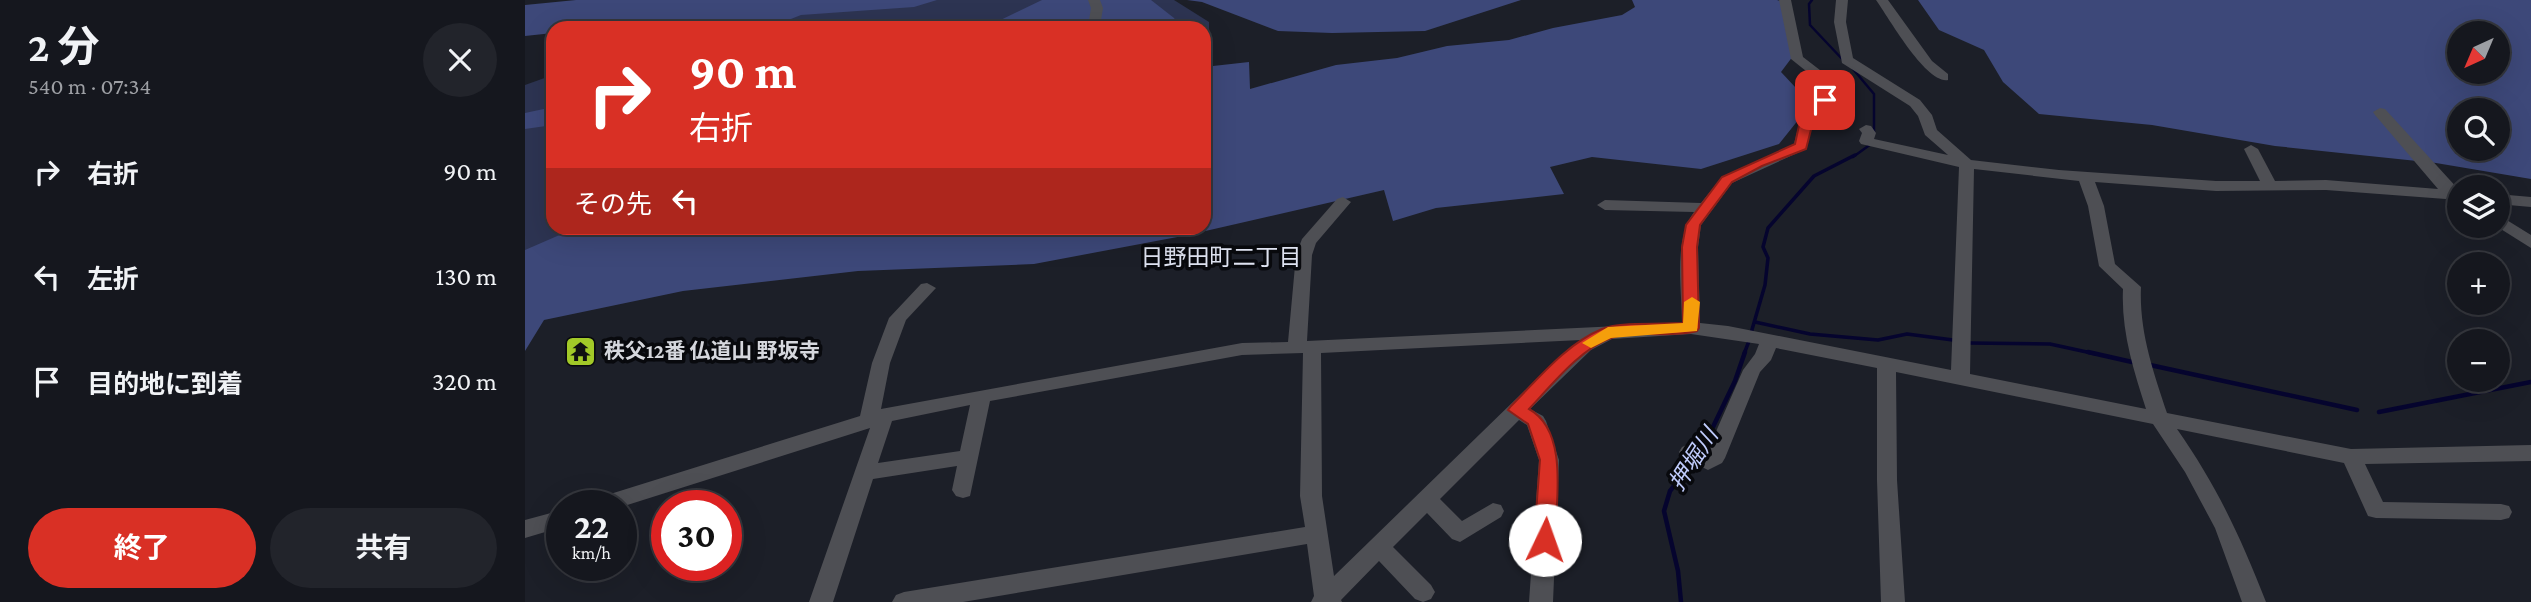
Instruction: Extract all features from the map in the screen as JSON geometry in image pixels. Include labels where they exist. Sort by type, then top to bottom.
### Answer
[{"type":"street","points":[[1094,0],[1097,8],[1096,21]]},
{"type":"street","points":[[1691,328],[1690,235],[1703,208],[1727,180],[1738,173],[1801,146],[1808,116],[1823,108],[1825,100],[1822,77],[1797,59],[1785,0]]},
{"type":"street","points":[[1842,0],[1840,22],[1847,60],[1915,103],[1925,115],[1930,132],[1967,164]]},
{"type":"street","points":[[1882,0],[1927,64],[1943,77]]},
{"type":"street","points":[[2380,112],[2447,186]]},
{"type":"street","points":[[1866,129],[1869,133],[1866,141],[1967,164],[2215,186],[2326,185],[2447,194]]},
{"type":"street","points":[[2251,149],[2270,186]]},
{"type":"street","points":[[1960,377],[1967,164]]},
{"type":"street","points":[[2085,176],[2096,206],[2106,266],[2132,287],[2131,315],[2142,367],[2158,417],[2193,467],[2226,528],[2254,602]]},
{"type":"street","points":[[2510,200],[2531,202]]},
{"type":"street","points":[[1326,601],[1311,496],[1304,255],[1308,242],[1343,202]]},
{"type":"street","points":[[1605,205],[1703,208]]},
{"type":"street","points":[[2510,228],[2531,243]]},
{"type":"street","points":[[821,602],[864,473],[876,417],[881,363],[898,318],[927,288]]},
{"type":"street","points":[[637,494],[876,417],[1242,349],[1691,328],[1769,340],[1960,377],[2351,457],[2531,453]]},
{"type":"street","points":[[1326,601],[1559,368],[1585,346],[1608,333]]},
{"type":"street","points":[[1695,456],[1715,458],[1752,370],[1764,356],[1769,340]]},
{"type":"street","points":[[1886,363],[1887,480],[1893,602]]},
{"type":"street","points":[[963,490],[981,396]]},
{"type":"street","points":[[1517,410],[1536,421],[1549,460],[1541,602]]},
{"type":"street","points":[[864,473],[969,457]]},
{"type":"street","points":[[2351,457],[2376,510],[2501,512]]},
{"type":"street","points":[[1427,499],[1460,533],[1493,511]]},
{"type":"street","points":[[525,529],[546,523]]},
{"type":"street","points":[[904,602],[1317,534]]},
{"type":"street","points":[[1379,547],[1423,592]]},
{"type":"shaded area","points":[[576,0],[937,0],[914,7],[801,15],[786,21],[546,21],[546,34],[525,36],[525,5]]},
{"type":"shaded area","points":[[798,0],[1174,0],[1207,21],[734,21]]},
{"type":"shaded area","points":[[1042,0],[1151,0],[1176,21],[998,21]]},
{"type":"shaded area","points":[[1187,0],[1521,0],[1425,31],[1332,33],[1278,31],[1202,2]]},
{"type":"shaded area","points":[[1632,0],[1777,0],[1786,3],[1793,56],[1781,72],[1811,104],[1779,144],[1701,169],[1592,157],[1550,167],[1564,194],[1436,208],[1393,221],[1384,190],[1211,230],[1211,66],[1249,62],[1250,89],[1336,65],[1397,58],[1447,46],[1509,40],[1553,28],[1622,15],[1635,7]]},
{"type":"shaded area","points":[[1918,0],[2531,0],[2531,179],[2436,163],[2275,146],[2152,125],[2039,114],[2003,82],[1984,50],[1939,30]]},
{"type":"shaded area","points":[[546,78],[546,235],[624,235],[525,276],[525,85]]},
{"type":"shaded area","points":[[546,108],[546,126],[525,129],[525,113]]},
{"type":"shaded area","points":[[560,235],[1188,235],[1034,264],[858,271],[683,291],[544,320],[525,351],[525,250]]},
{"type":"waterway","points":[[1812,0],[1809,4],[1810,25],[1844,61]]},
{"type":"waterway","points":[[1853,69],[1874,94],[1874,133]]},
{"type":"waterway","points":[[1853,157],[1871,144]]},
{"type":"waterway","points":[[1751,333],[1765,285],[1768,258],[1763,247],[1768,228],[1814,176],[1855,155]]},
{"type":"waterway","points":[[1755,322],[1810,334],[1878,340],[1907,334],[1953,340]]},
{"type":"waterway","name":"押堀川","points":[[1744,354],[1749,341]]},
{"type":"waterway","points":[[1969,343],[2050,344],[2096,354]]},
{"type":"waterway","name":"押堀川","points":[[1701,452],[1735,381],[1745,352]]},
{"type":"waterway","points":[[2088,352],[2132,362]]},
{"type":"waterway","points":[[2150,365],[2357,410]]},
{"type":"waterway","points":[[2379,412],[2531,382]]},
{"type":"waterway","name":"押堀川","points":[[1681,602],[1678,571],[1664,511],[1670,491],[1694,461]]},
{"type":"slow traffic","points":[[1591,343],[1608,333],[1691,328],[1692,302]]},
{"type":"place","name":"秩父12番 仏道山 野坂寺","points":[[581,351]]},
{"type":"district","name":"日野田町二丁目","points":[[1221,257]]},
{"type":"route","points":[[1545,540],[1549,460],[1536,421],[1517,410],[1559,368],[1585,346],[1608,333],[1691,328],[1690,235],[1693,225],[1703,208],[1727,180],[1801,146],[1808,116],[1823,108],[1825,100]]}]
